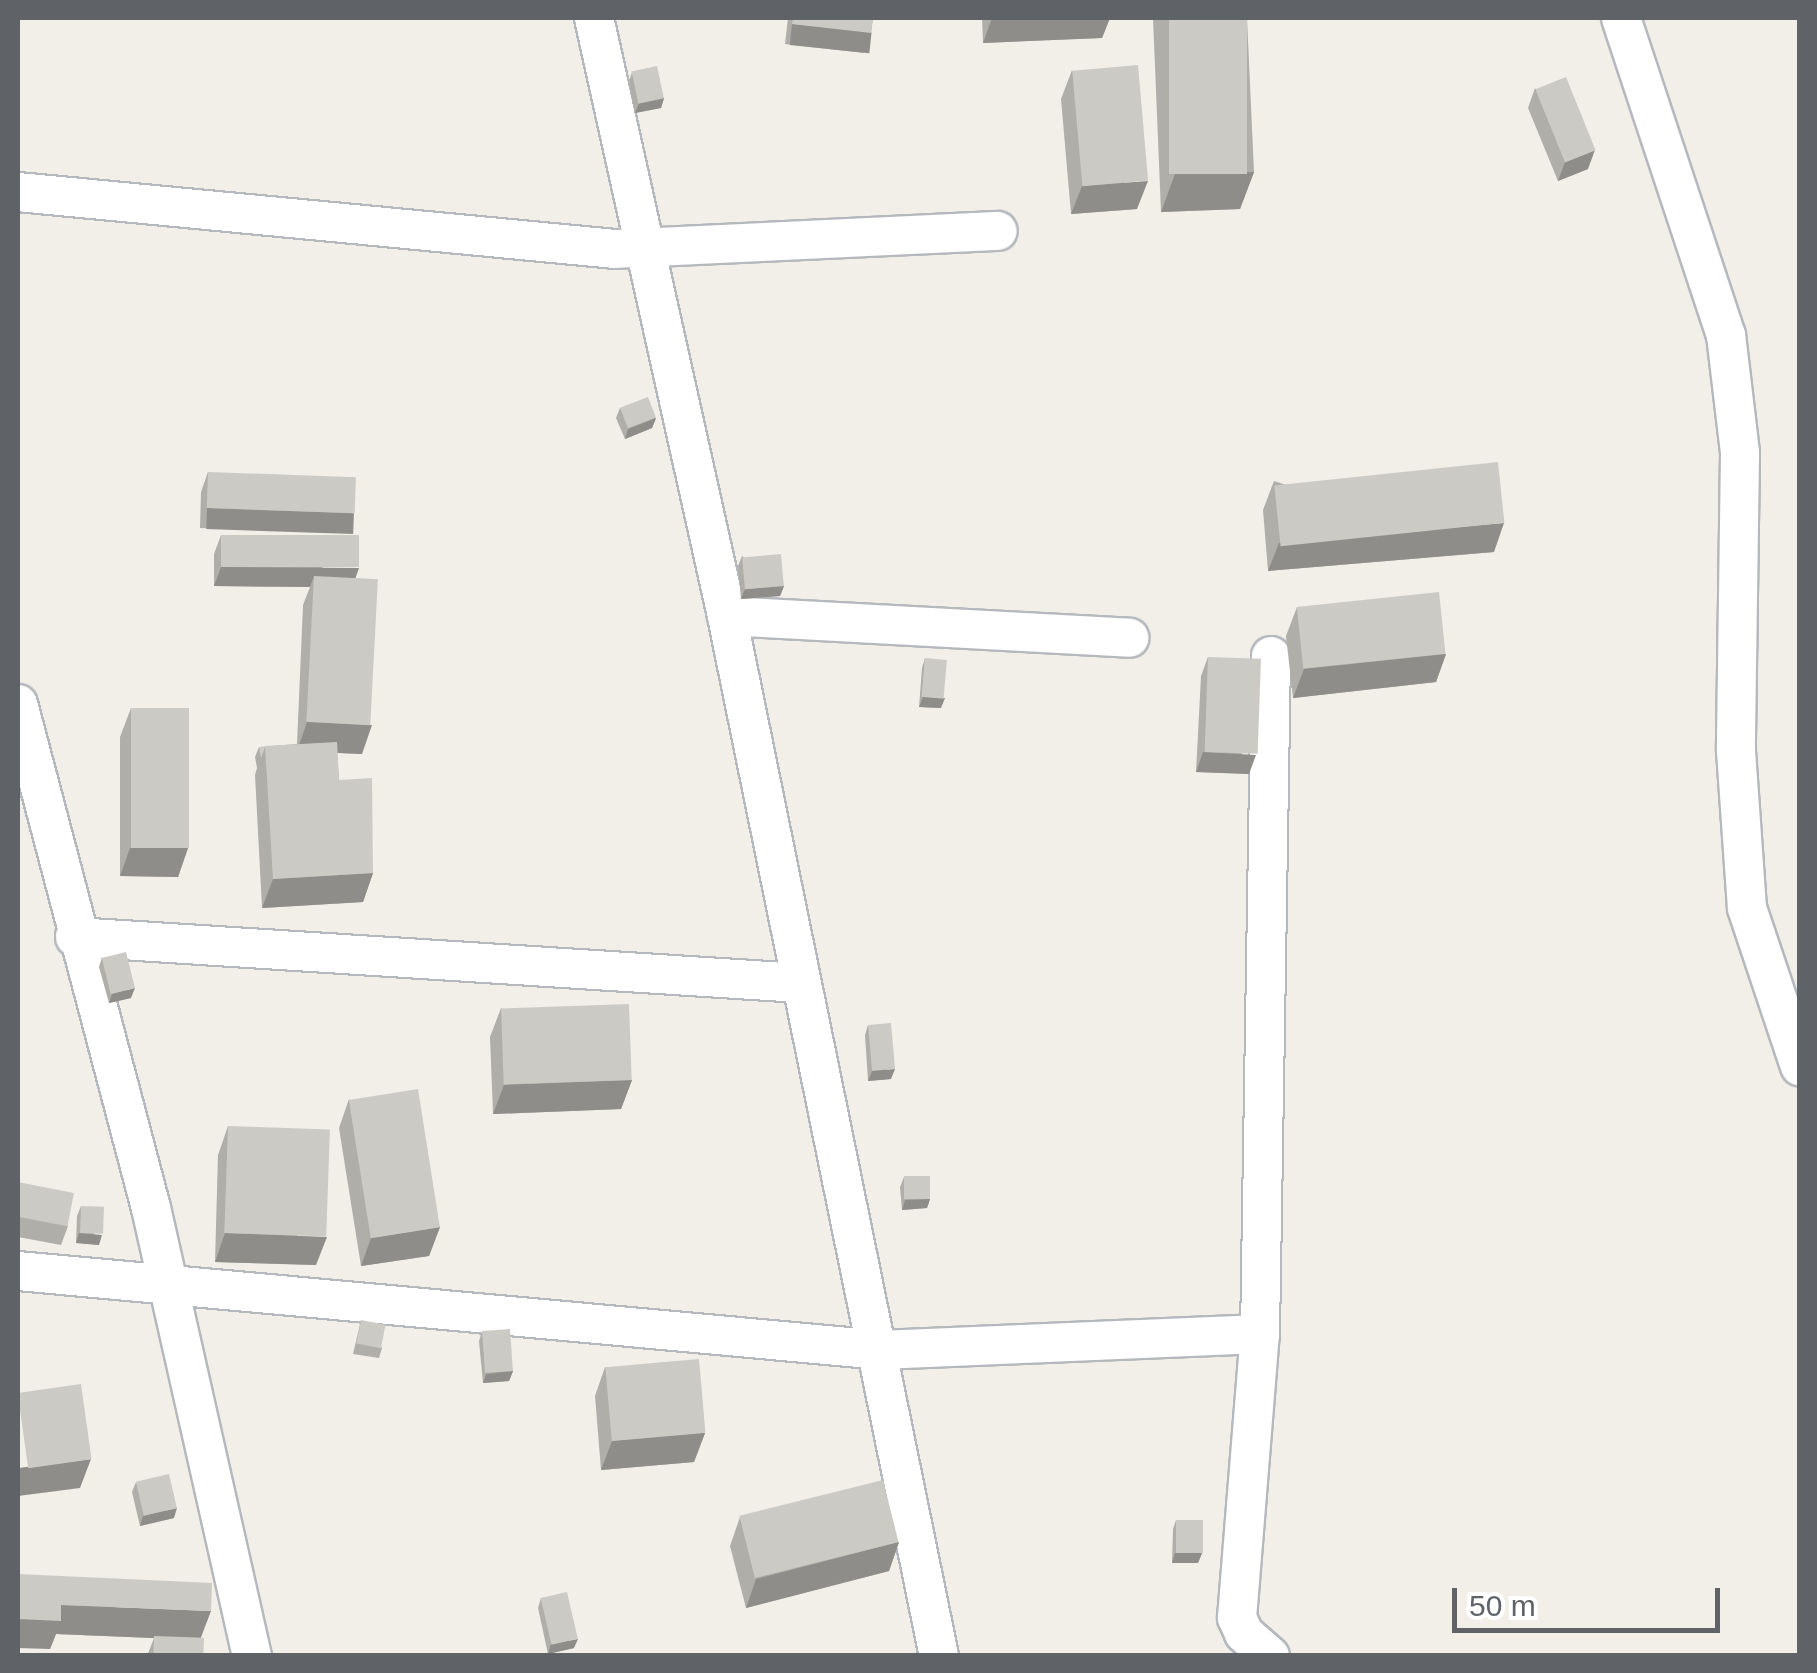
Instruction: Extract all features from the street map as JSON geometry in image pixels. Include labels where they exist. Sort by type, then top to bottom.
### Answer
[{"type":"street","points":[[594,18],[727,616],[800,983],[882,1350],[940,1656]]},
{"type":"street","points":[[1621,18],[1726,335],[1740,453],[1736,751],[1747,908],[1800,1066]]},
{"type":"street","points":[[18,192],[646,248],[998,231]]},
{"type":"street","points":[[727,616],[1129,638]]},
{"type":"street","points":[[1270,1656],[1244,1633],[1237,1618],[1260,1334],[1271,656]]},
{"type":"street","points":[[18,704],[75,937],[151,1208],[166,1290],[252,1656]]},
{"type":"street","points":[[75,937],[800,983]]},
{"type":"street","points":[[18,1272],[166,1290],[882,1350],[1260,1334]]},
{"type":"building","points":[[793,18],[873,18],[871,33],[792,24]]},
{"type":"building","points":[[1169,18],[1247,18],[1247,174],[1169,174]]},
{"type":"building","points":[[1138,65],[1148,181],[1082,186],[1072,71]]},
{"type":"building","points":[[657,66],[664,98],[638,104],[632,71]]},
{"type":"building","points":[[1566,77],[1596,150],[1565,163],[1535,89]]},
{"type":"building","points":[[648,397],[656,418],[628,428],[620,408]]},
{"type":"building","points":[[1498,462],[1504,523],[1281,546],[1274,486]]},
{"type":"building","points":[[208,472],[356,477],[355,513],[207,508]]},
{"type":"building","points":[[221,535],[359,535],[359,567],[221,567]]},
{"type":"building","points":[[781,554],[784,586],[745,589],[742,557]]},
{"type":"building","points":[[314,576],[378,579],[370,725],[306,722]]},
{"type":"building","points":[[1439,592],[1445,654],[1303,669],[1297,607]]},
{"type":"building","points":[[1208,657],[1261,659],[1258,754],[1205,752]]},
{"type":"building","points":[[925,658],[947,660],[944,699],[922,697]]},
{"type":"building","points":[[131,708],[189,708],[189,848],[131,848]]},
{"type":"building","points":[[337,742],[339,780],[372,778],[373,873],[273,879],[265,746]]},
{"type":"building","points":[[126,952],[135,988],[111,994],[102,958]]},
{"type":"building","points":[[629,1004],[632,1080],[504,1084],[501,1008]]},
{"type":"building","points":[[891,1023],[895,1069],[872,1071],[868,1025]]},
{"type":"building","points":[[418,1089],[440,1227],[371,1238],[349,1100]]},
{"type":"building","points":[[228,1126],[330,1130],[326,1236],[224,1233]]},
{"type":"building","points":[[904,1176],[930,1176],[930,1199],[904,1199]]},
{"type":"building","points":[[18,1182],[74,1193],[67,1226],[18,1217]]},
{"type":"building","points":[[81,1206],[104,1207],[103,1234],[80,1233]]},
{"type":"building","points":[[361,1320],[386,1325],[381,1348],[356,1344]]},
{"type":"building","points":[[510,1329],[513,1371],[485,1373],[482,1331]]},
{"type":"building","points":[[699,1359],[705,1433],[612,1441],[605,1367]]},
{"type":"building","points":[[81,1384],[92,1459],[28,1468],[18,1393]]},
{"type":"building","points":[[169,1474],[177,1508],[144,1516],[136,1482]]},
{"type":"building","points":[[883,1480],[898,1542],[755,1578],[739,1516]]},
{"type":"building","points":[[1176,1520],[1203,1520],[1203,1553],[1176,1553]]},
{"type":"building","points":[[18,1574],[212,1583],[211,1611],[61,1605],[61,1621],[18,1619]]},
{"type":"building","points":[[567,1592],[578,1639],[551,1645],[541,1598]]},
{"type":"building","points":[[154,1636],[204,1638],[203,1656],[153,1656]]}]
